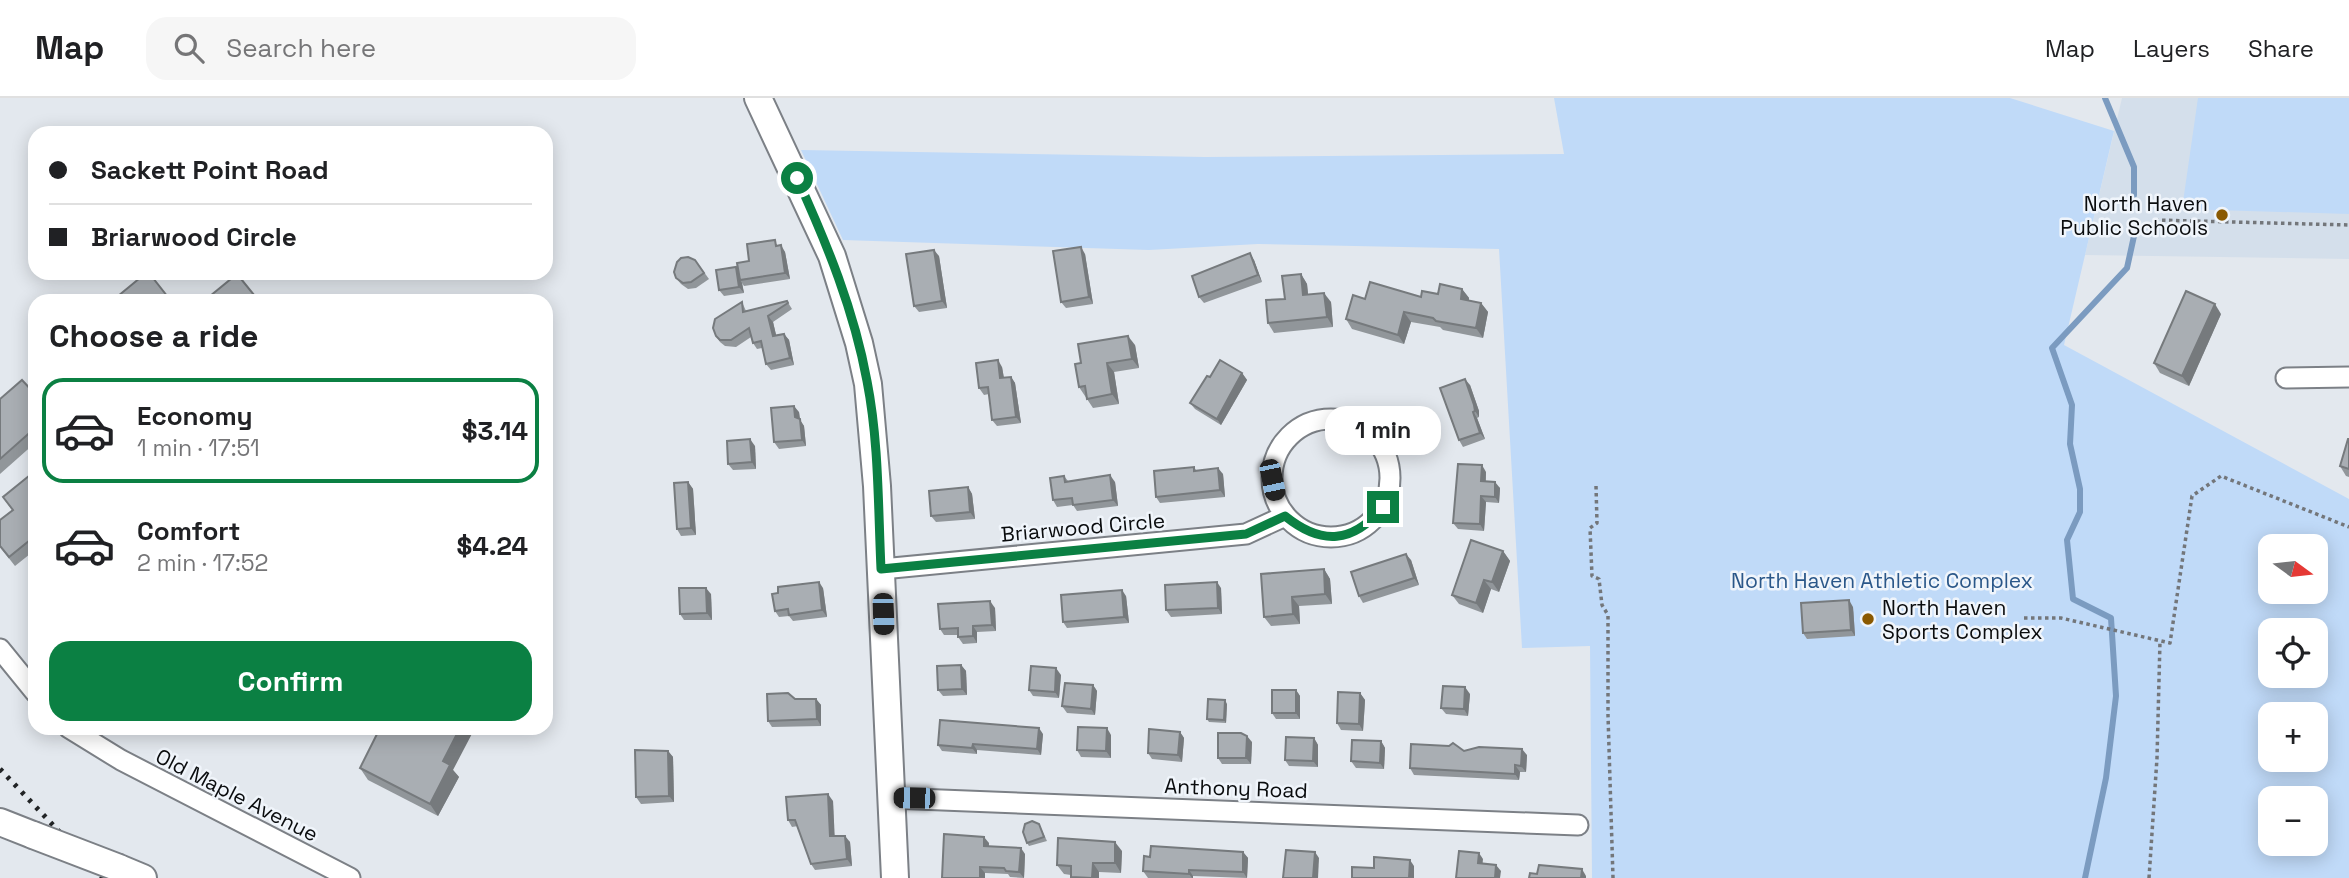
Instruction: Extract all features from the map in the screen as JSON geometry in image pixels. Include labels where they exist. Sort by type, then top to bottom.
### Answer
[{"type":"street","points":[[758,98],[832,256],[859,343],[868,384],[875,445],[895,878]]},
{"type":"street","points":[[2286,378],[2349,377]]},
{"type":"street","points":[[1338,419],[1358,425],[1374,436],[1385,452],[1390,470],[1389,489],[1383,507],[1371,521],[1356,532],[1338,537],[1319,536],[1301,529],[1285,516],[1276,500],[1272,480],[1275,460],[1284,442],[1299,428],[1318,420],[1338,419]]},
{"type":"street","name":"Briarwood Circle","points":[[881,569],[1246,534],[1285,516]]},
{"type":"street","points":[[0,649],[28,683]]},
{"type":"street","name":"Old Maple Avenue","points":[[80,735],[121,761],[350,878]]},
{"type":"street","name":"Anthony Road","points":[[891,798],[1578,825]]},
{"type":"street","points":[[0,822],[143,878]]},
{"type":"path","points":[[2155,220],[2349,225]]},
{"type":"path","points":[[2024,618],[2061,618],[2171,643],[2192,496],[2221,476],[2349,527]]},
{"type":"path","points":[[1596,486],[1597,523],[1590,528],[1592,576],[1599,579],[1602,605],[1608,615],[1609,627],[1608,715],[1613,878]]},
{"type":"path","points":[[2148,878],[2157,758],[2161,641]]},
{"type":"shaded area","name":"North Haven Public Schools","points":[[2122,98],[2349,98],[2349,259],[2085,255]]},
{"type":"green space","name":"North Haven Athletic Complex","points":[[1554,98],[2010,98],[2114,131],[2064,345],[2349,499],[2349,878],[1592,878],[1590,646],[1522,648],[1499,249],[1258,244],[1149,250],[843,240],[801,150],[1205,157],[1564,154]]},
{"type":"green space","points":[[2198,98],[2349,98],[2349,214],[2182,209]]},
{"type":"building","points":[[775,240],[776,246],[781,245],[785,273],[740,280],[737,263],[749,261],[747,244]]},
{"type":"building","points":[[1081,247],[1089,297],[1061,302],[1053,251]]},
{"type":"building","points":[[934,250],[942,301],[914,306],[906,254]]},
{"type":"building","points":[[1250,253],[1258,275],[1199,297],[1192,276]]},
{"type":"building","points":[[688,257],[695,260],[704,273],[691,282],[683,283],[676,278],[674,272],[677,262]]},
{"type":"building","points":[[736,267],[739,287],[719,290],[716,270]]},
{"type":"building","points":[[1301,274],[1303,295],[1324,293],[1327,317],[1268,323],[1266,300],[1285,299],[1282,276]]},
{"type":"building","points":[[138,280],[154,280],[166,294],[120,294]]},
{"type":"building","points":[[230,280],[242,280],[253,294],[213,294]]},
{"type":"building","points":[[1370,282],[1421,297],[1422,291],[1438,294],[1440,284],[1462,289],[1461,299],[1481,303],[1476,328],[1404,312],[1398,335],[1346,319],[1353,295],[1365,299]]},
{"type":"building","points":[[2186,291],[2215,304],[2182,376],[2154,363]]},
{"type":"building","points":[[787,301],[788,303],[768,316],[773,336],[784,334],[790,358],[766,364],[761,341],[753,343],[749,328],[731,340],[720,340],[716,336],[713,328],[715,319],[742,302],[743,312]]},
{"type":"building","points":[[1128,336],[1132,359],[1107,363],[1112,394],[1087,399],[1085,386],[1079,387],[1075,364],[1081,363],[1078,344]]},
{"type":"building","points":[[998,360],[1000,378],[1011,377],[1016,417],[992,420],[988,387],[979,388],[976,363]]},
{"type":"building","points":[[1220,360],[1242,373],[1217,419],[1190,403]]},
{"type":"building","points":[[1465,379],[1480,433],[1459,440],[1440,388]]},
{"type":"building","points":[[22,380],[28,386],[28,434],[0,459],[0,399]]},
{"type":"building","points":[[794,406],[795,417],[800,419],[802,440],[774,442],[771,408]]},
{"type":"building","points":[[750,439],[752,462],[728,464],[727,441]]},
{"type":"building","points":[[2349,439],[2349,469],[2340,466]]},
{"type":"building","points":[[1458,464],[1482,465],[1481,481],[1495,482],[1495,497],[1481,496],[1480,524],[1453,523]]},
{"type":"building","points":[[1194,467],[1194,471],[1218,468],[1220,490],[1156,497],[1154,471]]},
{"type":"building","points":[[1110,475],[1113,500],[1073,505],[1072,498],[1053,500],[1050,478],[1064,476],[1065,482]]},
{"type":"building","points":[[28,477],[28,542],[9,557],[0,546],[0,520],[13,510],[3,497]]},
{"type":"building","points":[[688,482],[691,528],[677,529],[674,483]]},
{"type":"building","points":[[968,487],[970,512],[931,516],[929,491]]},
{"type":"building","points":[[1471,540],[1503,551],[1492,582],[1484,580],[1476,603],[1452,595]]},
{"type":"building","points":[[1406,554],[1414,578],[1359,596],[1351,572]]},
{"type":"building","points":[[1324,569],[1325,594],[1292,597],[1293,614],[1264,617],[1261,574]]},
{"type":"building","points":[[819,582],[822,610],[789,615],[788,609],[775,611],[772,594],[778,593],[778,587]]},
{"type":"building","points":[[1217,582],[1218,608],[1166,610],[1165,585]]},
{"type":"building","points":[[679,588],[706,588],[707,613],[680,614]]},
{"type":"building","points":[[1122,590],[1124,617],[1063,622],[1061,595]]},
{"type":"building","points":[[1849,600],[1851,630],[1803,633],[1801,603]]},
{"type":"building","points":[[990,601],[992,625],[973,626],[973,636],[958,637],[958,628],[940,629],[938,604]]},
{"type":"building","points":[[961,665],[962,689],[938,690],[937,666]]},
{"type":"building","points":[[1031,666],[1056,668],[1055,692],[1029,690]]},
{"type":"building","points":[[1065,683],[1093,685],[1091,709],[1062,706]]},
{"type":"building","points":[[1443,686],[1465,687],[1464,709],[1441,708]]},
{"type":"building","points":[[1272,690],[1296,690],[1296,713],[1272,713]]},
{"type":"building","points":[[1338,692],[1360,693],[1359,724],[1337,723]]},
{"type":"building","points":[[788,693],[795,699],[816,699],[817,719],[768,721],[767,694]]},
{"type":"building","points":[[1208,699],[1225,700],[1224,720],[1207,719]]},
{"type":"building","points":[[940,720],[1039,728],[1037,749],[973,744],[972,748],[938,745]]},
{"type":"building","points":[[1078,727],[1107,728],[1106,751],[1077,750]]},
{"type":"building","points":[[1149,729],[1180,732],[1178,755],[1148,753]]},
{"type":"building","points":[[1218,733],[1241,733],[1247,736],[1246,758],[1218,758]]},
{"type":"building","points":[[376,735],[456,735],[443,761],[450,765],[430,804],[360,768]]},
{"type":"building","points":[[1286,737],[1314,738],[1313,761],[1285,760]]},
{"type":"building","points":[[1352,740],[1381,741],[1380,763],[1351,761]]},
{"type":"building","points":[[1453,743],[1464,751],[1479,747],[1522,749],[1521,766],[1515,765],[1515,774],[1410,768],[1411,744],[1449,746]]},
{"type":"building","points":[[635,750],[668,751],[669,796],[636,797]]},
{"type":"building","points":[[828,794],[830,836],[845,836],[847,859],[811,864],[795,820],[788,820],[786,797]]},
{"type":"building","points":[[1032,821],[1039,824],[1044,837],[1027,843],[1023,832],[1025,824]]},
{"type":"building","points":[[944,834],[984,837],[984,846],[1021,848],[1019,872],[980,867],[980,878],[942,878]]},
{"type":"building","points":[[1058,838],[1115,842],[1115,863],[1093,863],[1092,878],[1071,877],[1071,866],[1057,865]]},
{"type":"building","points":[[1151,846],[1243,852],[1243,872],[1189,870],[1189,874],[1143,871],[1144,856],[1150,857]]},
{"type":"building","points":[[1286,850],[1315,852],[1313,878],[1283,878]]},
{"type":"building","points":[[1459,851],[1479,853],[1478,863],[1496,865],[1495,878],[1456,878]]},
{"type":"building","points":[[1374,857],[1410,860],[1409,878],[1352,878],[1352,867],[1374,868]]},
{"type":"building","points":[[1539,865],[1582,869],[1581,878],[1529,878],[1530,873],[1537,874]]},
{"type":"waterway","points":[[2105,98],[2134,167],[2134,195]]},
{"type":"waterway","points":[[2085,878],[2106,778],[2116,696],[2111,618],[2073,599],[2067,540],[2080,512],[2080,489],[2070,444],[2072,405],[2052,348],[2127,268],[2134,236]]},
{"type":"railway","points":[[0,769],[103,878]]},
{"type":"place","name":"North Haven Public Schools","points":[[2222,215]]},
{"type":"place","name":"North Haven Sports Complex","points":[[1868,619]]},
{"type":"route","points":[[797,178],[832,256],[859,343],[868,384],[875,445],[881,569],[1246,534],[1285,516],[1301,529],[1319,536],[1338,537],[1356,532],[1371,521],[1383,507]]}]
